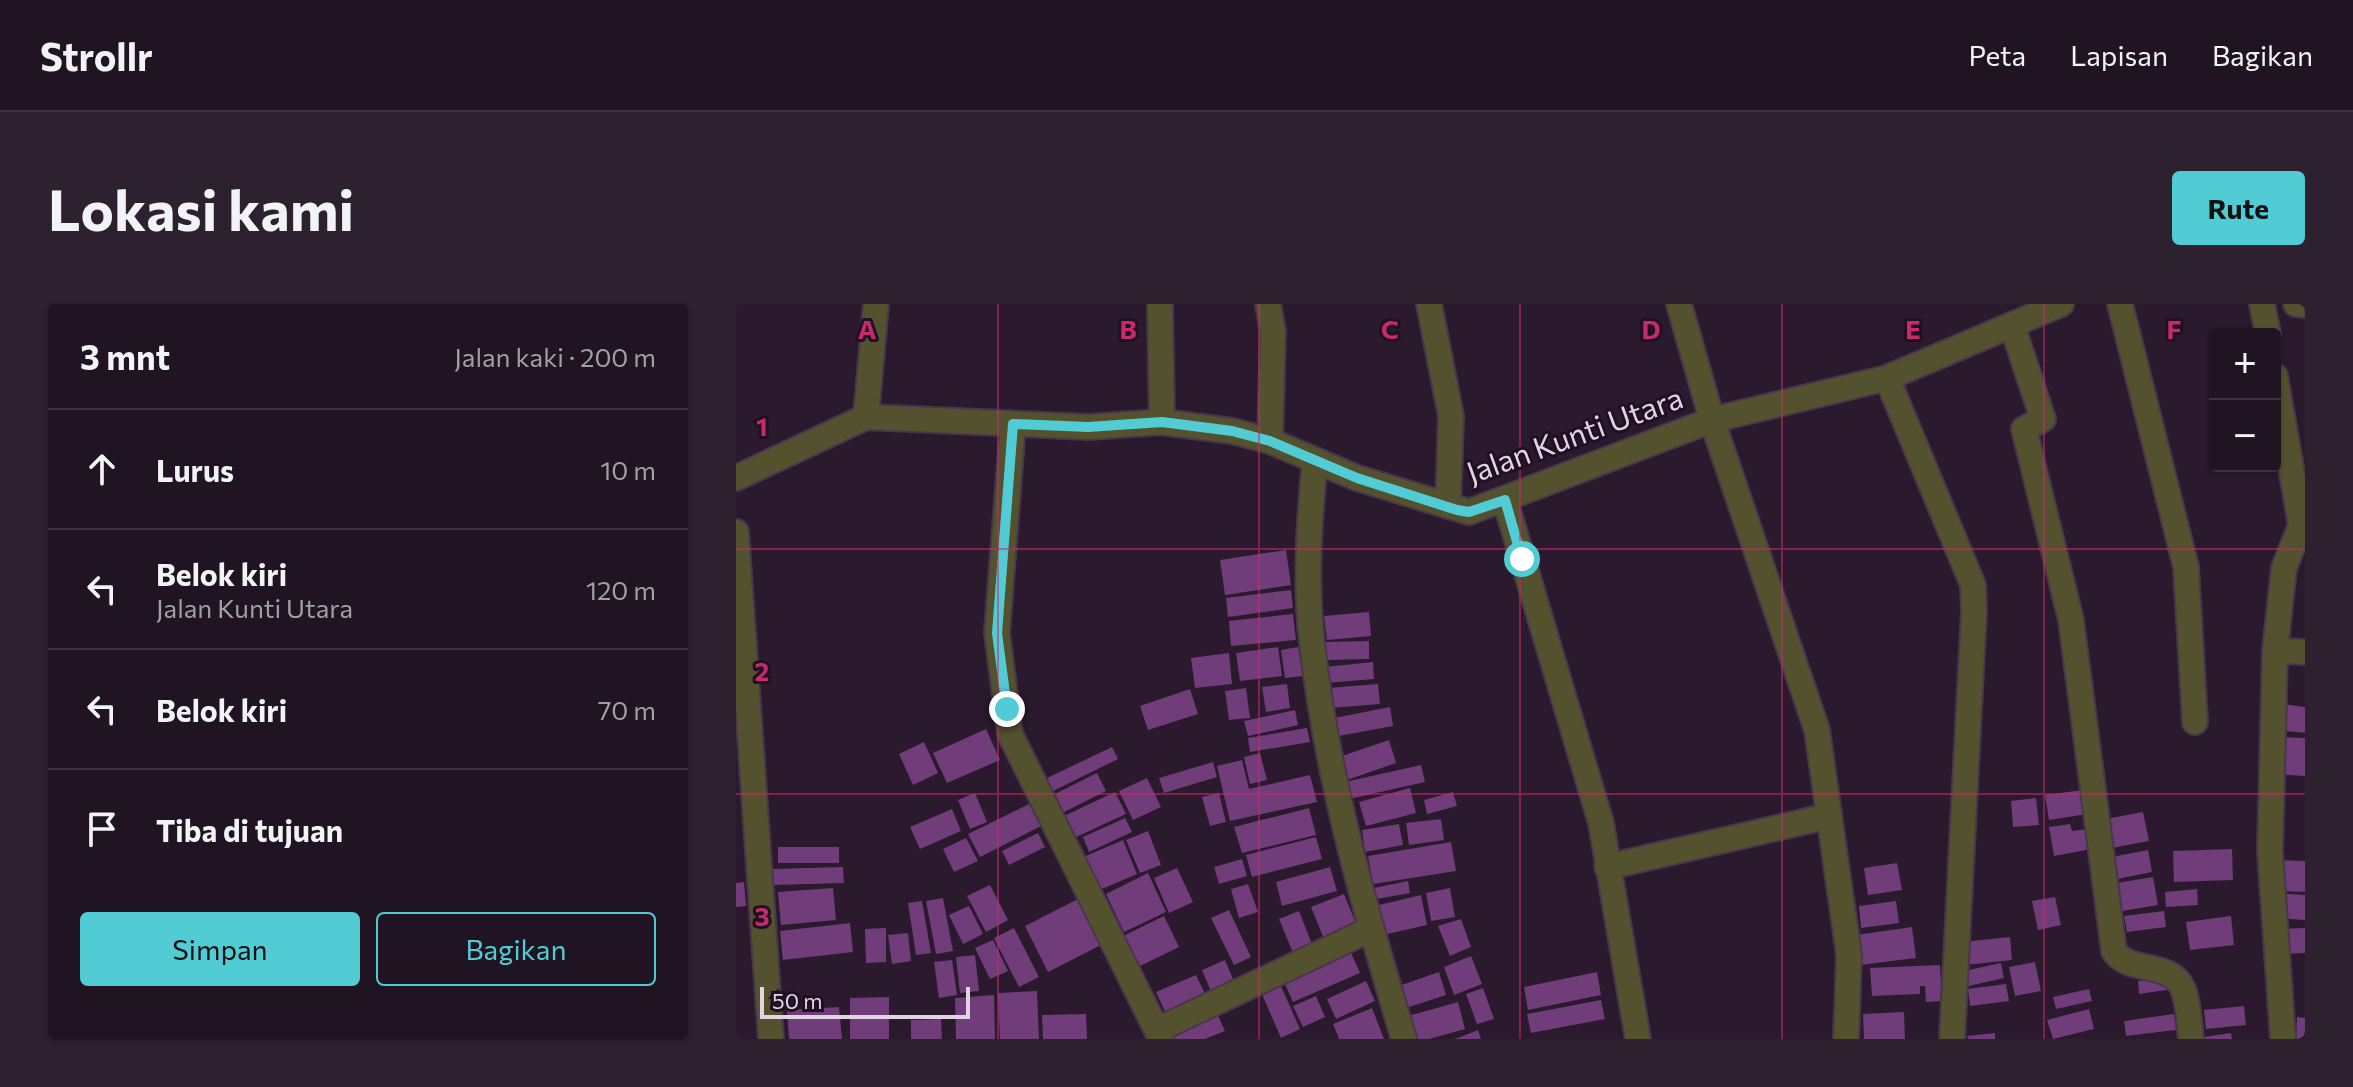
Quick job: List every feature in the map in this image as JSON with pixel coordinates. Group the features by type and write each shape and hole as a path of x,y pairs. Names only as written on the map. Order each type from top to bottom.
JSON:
{"street":[{"path":"866,417 876,304"},
{"path":"1160,304 1162,422"},
{"path":"1268,304 1273,332 1270,441"},
{"path":"1429,304 1451,416 1448,506"},
{"path":"1679,304 1712,420 1817,730 1849,955 1846,1039"},
{"name":"Jalan Kunti Utara","path":"736,478 866,417 1088,427 1162,422 1232,431 1270,441 1315,461 1469,512 1712,420 1887,378 2061,304"},
{"path":"2120,304 2186,567 2195,722"},
{"path":"2262,304 2267,328"},
{"path":"2296,304 2305,305"},
{"path":"2012,325 2043,419 2024,429 2071,620 2114,951 2121,959 2163,971 2179,982 2184,991 2191,1039"},
{"path":"1887,378 1973,585 1952,1039"},
{"path":"2279,400 2301,525 2284,568 2275,651 2270,851 2283,1039"},
{"path":"1013,424 997,633 1010,734 1101,923 1159,1034 1371,929"},
{"path":"1315,461 1308,536 1312,642 1334,777 1371,929 1404,1039"},
{"path":"1505,500 1601,823 1638,1039"},
{"path":"736,532 771,1039"},
{"path":"2275,651 2305,652"},
{"path":"1607,867 1829,816"}],"building":[{"path":"1286,550 1291,585 1225,595 1220,560"},
{"path":"1291,590 1293,608 1228,617 1226,598"},
{"path":"1369,612 1371,636 1327,640 1324,616"},
{"path":"1293,614 1296,640 1231,646 1229,621"},
{"path":"1369,641 1369,659 1327,660 1326,642"},
{"path":"1278,647 1282,676 1240,681 1236,653"},
{"path":"1298,647 1303,676 1285,678 1281,650"},
{"path":"1229,653 1232,684 1195,688 1191,658"},
{"path":"1373,662 1374,679 1325,683 1324,667"},
{"path":"1287,684 1290,708 1266,712 1262,687"},
{"path":"1378,684 1380,704 1330,708 1328,688"},
{"path":"1246,688 1250,718 1229,720 1225,691"},
{"path":"1190,689 1198,714 1148,730 1140,706"},
{"path":"2282,704 2305,707 2305,733 2278,730"},
{"path":"1390,707 1393,726 1333,737 1329,719"},
{"path":"1295,710 1298,725 1248,736 1244,721"},
{"path":"1307,728 1310,742 1250,752 1248,738"},
{"path":"986,729 1000,760 947,783 933,753"},
{"path":"2277,737 2305,738 2305,776 2275,774"},
{"path":"1389,740 1396,763 1347,780 1339,757"},
{"path":"924,742 938,773 913,785 899,754"},
{"path":"1112,747 1118,759 1049,793 1043,780"},
{"path":"1260,753 1267,780 1250,784 1244,757"},
{"path":"1242,760 1249,789 1310,775 1317,802 1230,821 1217,766"},
{"path":"1213,762 1217,777 1164,793 1159,778"},
{"path":"1421,765 1425,782 1349,799 1345,782"},
{"path":"1097,773 1106,791 1056,816 1047,798"},
{"path":"1147,778 1161,807 1133,820 1119,791"},
{"path":"1410,788 1416,813 1366,826 1359,802"},
{"path":"2083,790 2087,814 2049,820 2045,795"},
{"path":"1115,792 1126,814 1074,838 1064,816"},
{"path":"1453,792 1457,806 1427,814 1424,800"},
{"path":"975,793 987,822 970,829 958,800"},
{"path":"1219,793 1226,822 1210,826 1202,797"},
{"path":"2036,798 2039,825 2013,827 2011,801"},
{"path":"1029,804 1041,826 980,857 968,834"},
{"path":"1309,808 1316,835 1242,853 1234,827"},
{"path":"952,809 961,831 920,849 910,827"},
{"path":"2143,812 2149,841 2112,848 2106,819"},
{"path":"1125,818 1132,832 1089,852 1083,837"},
{"path":"1441,819 1444,840 1409,845 1406,823"},
{"path":"1399,824 1403,845 1365,852 1362,830"},
{"path":"2070,824 2072,831 2087,829 2091,849 2054,856 2049,827"},
{"path":"1148,831 1161,865 1140,873 1126,840"},
{"path":"1038,833 1045,847 1009,865 1002,851"},
{"path":"1316,837 1322,859 1252,877 1246,855"},
{"path":"966,838 978,861 954,872 943,849"},
{"path":"1123,840 1137,874 1095,892 1081,858"},
{"path":"1451,842 1456,871 1373,884 1368,856"},
{"path":"778,847 839,847 839,863 778,863"},
{"path":"2232,849 2233,880 2174,882 2173,851"},
{"path":"2148,850 2152,872 2117,879 2112,857"},
{"path":"1242,859 1247,876 1219,884 1214,867"},
{"path":"2277,860 2305,861 2305,892 2277,891"},
{"path":"1897,863 1902,890 1868,895 1864,868"},
{"path":"843,867 844,883 773,885 772,869"},
{"path":"1330,867 1337,891 1282,906 1276,882"},
{"path":"1177,868 1193,902 1169,913 1154,878"},
{"path":"1148,873 1166,912 1124,932 1106,894"},
{"path":"2153,877 2158,905 2122,911 2117,883"},
{"path":"1408,881 1410,893 1371,900 1369,889"},
{"path":"744,882 746,906 736,907 736,883"},
{"path":"1248,884 1258,912 1239,918 1231,889"},
{"path":"990,885 1008,920 986,932 967,896"},
{"path":"833,888 836,920 781,925 778,892"},
{"path":"1450,888 1455,917 1431,921 1426,893"},
{"path":"2197,889 2198,905 2166,907 2165,892"},
{"path":"2277,893 2305,895 2305,920 2276,918"},
{"path":"1344,894 1359,931 1326,944 1311,907"},
{"path":"1421,895 1427,925 1378,936 1371,907"},
{"path":"2055,897 2061,925 2038,930 2032,901"},
{"path":"943,898 953,951 936,954 926,901"},
{"path":"1078,899 1101,945 1048,972 1025,926"},
{"path":"922,901 931,953 916,955 908,903"},
{"path":"1896,901 1899,923 1861,928 1859,906"},
{"path":"969,906 983,934 963,944 949,915"},
{"path":"1229,910 1251,957 1234,965 1211,918"},
{"path":"1299,911 1315,952 1296,960 1279,919"},
{"path":"2164,911 2166,927 2127,932 2124,916"},
{"path":"1164,916 1179,947 1132,970 1117,939"},
{"path":"2231,916 2234,945 2190,950 2186,922"},
{"path":"1461,919 1471,947 1450,956 1438,926"},
{"path":"850,923 853,952 783,960 780,931"},
{"path":"1912,927 1916,958 1860,965 1856,935"},
{"path":"886,928 886,962 866,963 865,929"},
{"path":"1014,928 1039,977 1019,987 994,938"},
{"path":"2305,928 2305,953 2282,954 2281,929"},
{"path":"908,933 911,961 892,964 888,935"},
{"path":"2010,937 2012,960 1965,965 1963,942"},
{"path":"993,940 1008,971 990,979 975,948"},
{"path":"1349,948 1360,973 1293,1002 1282,977"},
{"path":"975,955 979,991 960,993 956,957"},
{"path":"1471,956 1482,984 1454,995 1444,967"},
{"path":"952,960 957,995 939,998 934,962"},
{"path":"1225,960 1236,986 1213,996 1202,970"},
{"path":"2035,962 2041,991 2015,996 2009,967"},
{"path":"2001,963 2004,978 1964,987 1960,972"},
{"path":"1940,965 1942,1001 1926,1002 1925,986 1920,986 1920,994 1872,996 1870,968"},
{"path":"1439,972 1446,995 1403,1009 1396,987"},
{"path":"1597,972 1601,995 1528,1010 1524,987"},
{"path":"1196,975 1208,1000 1168,1018 1156,992"},
{"path":"2171,976 2173,989 2139,994 2138,981"},
{"path":"1366,981 1375,1001 1336,1019 1327,999"},
{"path":"1280,984 1300,1029 1281,1038 1261,992"},
{"path":"2006,984 2009,1001 1970,1006 1968,989"},
{"path":"1483,988 1494,1019 1477,1024 1466,994"},
{"path":"2089,989 2092,1001 2056,1009 2053,997"},
{"path":"1037,991 1039,1039 1000,1039 998,993"},
{"path":"994,995 995,1039 956,1039 955,998"},
{"path":"1316,996 1325,1017 1303,1027 1293,1006"},
{"path":"889,997 889,1039 850,1039 850,998"},
{"path":"1601,1000 1605,1019 1531,1033 1527,1014"},
{"path":"1458,1002 1465,1029 1429,1039 1407,1039 1401,1018"},
{"path":"2244,1006 2246,1025 2206,1029 2204,1010"},
{"path":"839,1007 842,1039 789,1039 787,1010"},
{"path":"1372,1008 1384,1039 1339,1039 1333,1024"},
{"path":"2089,1009 2094,1029 2053,1039 2047,1020"},
{"path":"1216,1011 1225,1031 1205,1039 1172,1039 1168,1031"},
{"path":"1904,1012 1905,1039 1864,1039 1863,1014"},
{"path":"1086,1014 1087,1039 1043,1039 1042,1015"},
{"path":"2174,1014 2176,1030 2126,1036 2124,1021"},
{"path":"2297,1017 2305,1018 2305,1039 2296,1039"},
{"path":"941,1019 942,1039 911,1039 911,1020"},
{"path":"1478,1030 1481,1039 1455,1039"},
{"path":"1995,1033 1995,1039 1968,1039 1967,1036"},
{"path":"2231,1033 2232,1039 2204,1039 2204,1037"}],"route":[{"path":"1007,709 997,633 1013,424 1088,427 1162,422 1232,431 1270,441 1357,478 1457,510 1469,512 1505,500 1522,559"}]}
